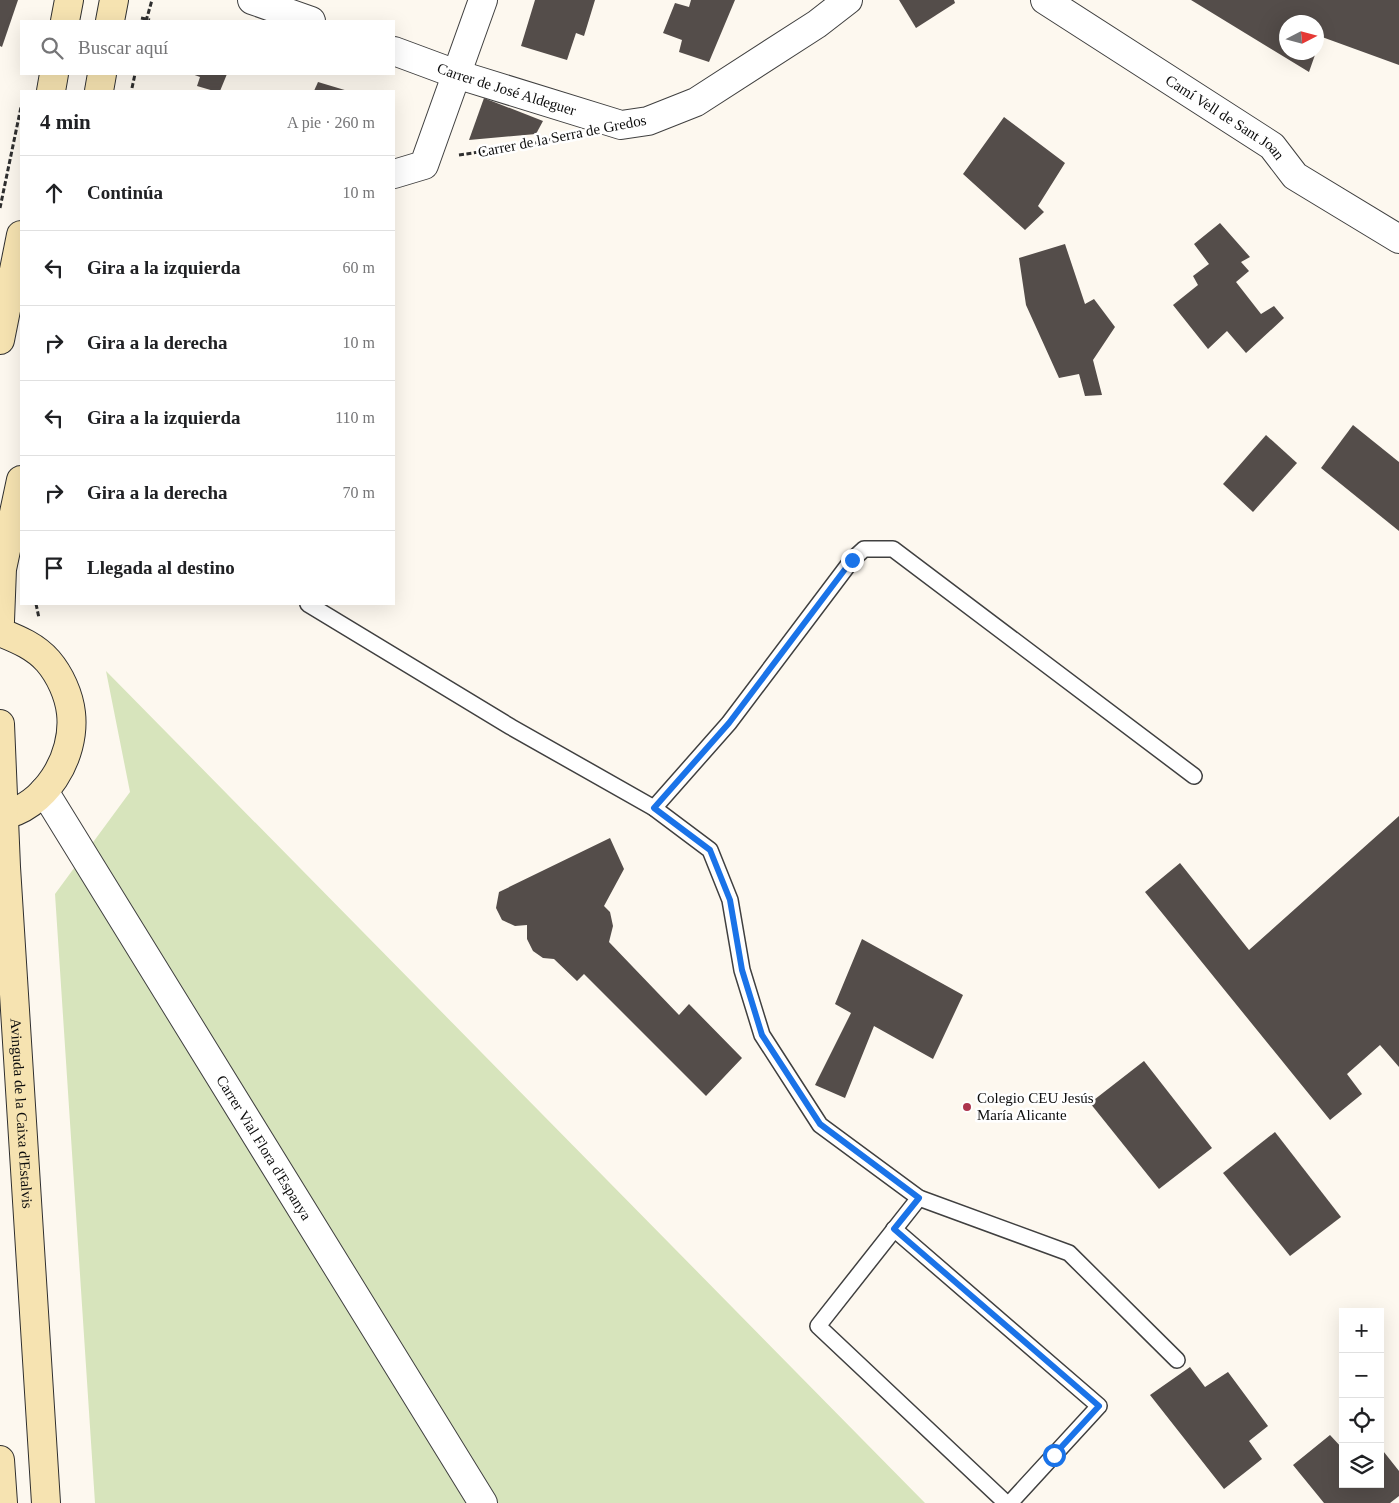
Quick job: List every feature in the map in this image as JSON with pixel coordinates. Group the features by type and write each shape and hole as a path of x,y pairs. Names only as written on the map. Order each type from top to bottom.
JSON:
{"main road":[{"path":"65,20 69,0"},
{"path":"110,20 114,0"},
{"path":"50,90 54,75"},
{"path":"98,90 102,75"},
{"path":"0,340 20,241"},
{"path":"0,621 2,569 20,485"},
{"path":"0,632 26,642 48,661 63,685 71,712 70,741 61,768 44,791 25,806 2,816"},
{"name":"Avinguda de la Caixa d'Estalvis","path":"0,724 2,816 46,1503"},
{"path":"0,1460 3,1503"}],"street":[{"path":"252,0 308,20"},
{"path":"395,174 424,165 483,0"},
{"name":"Carrer de la Serra de Gredos","path":"621,126 648,121 696,102 817,24 848,0"},
{"name":"Camí Vell de Sant Joan","path":"1045,0 1272,146 1294,176 1399,239"},
{"name":"Carrer de José Aldeguer","path":"395,51 456,74 621,126"},
{"name":"Carrer Vial Flora d'Espanya","path":"44,791 483,1503"}],"lane":[{"path":"654,808 729,723 852,560 864,548 893,549 1194,776"},
{"path":"310,605 511,727 654,808 710,850 730,900 742,970 762,1035 820,1124 919,1198 1069,1253 1177,1360"},
{"path":"894,1229 1099,1406 1008,1503 818,1326 894,1229 919,1198"}],"path":[{"path":"146,20 152,0"},
{"path":"131,90 135,75"},
{"path":"0,208 20,112"},
{"name":"Carrer de la Serra de Gredos","path":"424,165 444,157 521,146 566,136"}],"green space":[{"path":"106,671 925,1503 95,1503 55,894 130,792"}],"building":[{"path":"0,0 18,0 2,47 0,46"},
{"path":"535,0 595,0 584,36 576,33 567,60 521,46"},
{"path":"691,0 735,0 709,62 679,52 682,40 663,33 675,3 689,7"},
{"path":"899,0 954,0 955,3 916,28"},
{"path":"1191,0 1399,0 1399,65 1324,38 1324,15 1279,15 1279,54"},
{"path":"1289,60 1313,60 1309,72"},
{"path":"195,75 227,75 220,90 211,90 197,86 200,77"},
{"path":"318,82 345,90 314,90"},
{"path":"484,98 543,121 536,134 469,140"},
{"path":"1004,117 1065,163 1038,206 1044,212 1025,230 963,174"},
{"path":"1220,223 1250,257 1241,262 1249,271 1236,282 1261,314 1274,306 1284,318 1246,353 1227,331 1208,349 1173,305 1198,285 1193,276 1209,264 1194,244"},
{"path":"1065,244 1085,304 1094,299 1115,327 1093,360 1102,395 1085,396 1079,374 1059,378 1026,305 1019,258"},
{"path":"1353,425 1399,462 1399,531 1321,468"},
{"path":"1266,435 1297,463 1253,512 1223,484"},
{"path":"1399,816 1399,1067 1380,1045 1347,1074 1362,1094 1330,1120 1145,892 1180,863 1249,950"},
{"path":"610,838 624,869 604,906 610,912 613,926 609,942 679,1015 689,1004 742,1058 706,1096 584,974 577,981 554,959 543,958 533,951 527,939 527,925 515,926 502,920 496,908 499,892"},
{"path":"862,939 963,995 933,1059 874,1026 845,1098 815,1085 851,1013 835,1004"},
{"path":"1144,1061 1212,1148 1159,1189 1090,1103"},
{"path":"1275,1132 1341,1217 1290,1256 1223,1173"},
{"path":"1190,1367 1205,1387 1228,1372 1268,1426 1249,1441 1262,1459 1224,1489 1150,1395"},
{"path":"1330,1435 1339,1445 1339,1488 1384,1488 1384,1452 1399,1471 1399,1496 1390,1503 1324,1503 1293,1465"}],"place":[{"name":"Colegio CEU Jesús María Alicante","path":"967,1107"}],"route":[{"path":"852,560 729,723 654,808 710,850 730,900 742,970 762,1035 820,1124 919,1198 894,1229 1099,1406 1054,1455"}]}
